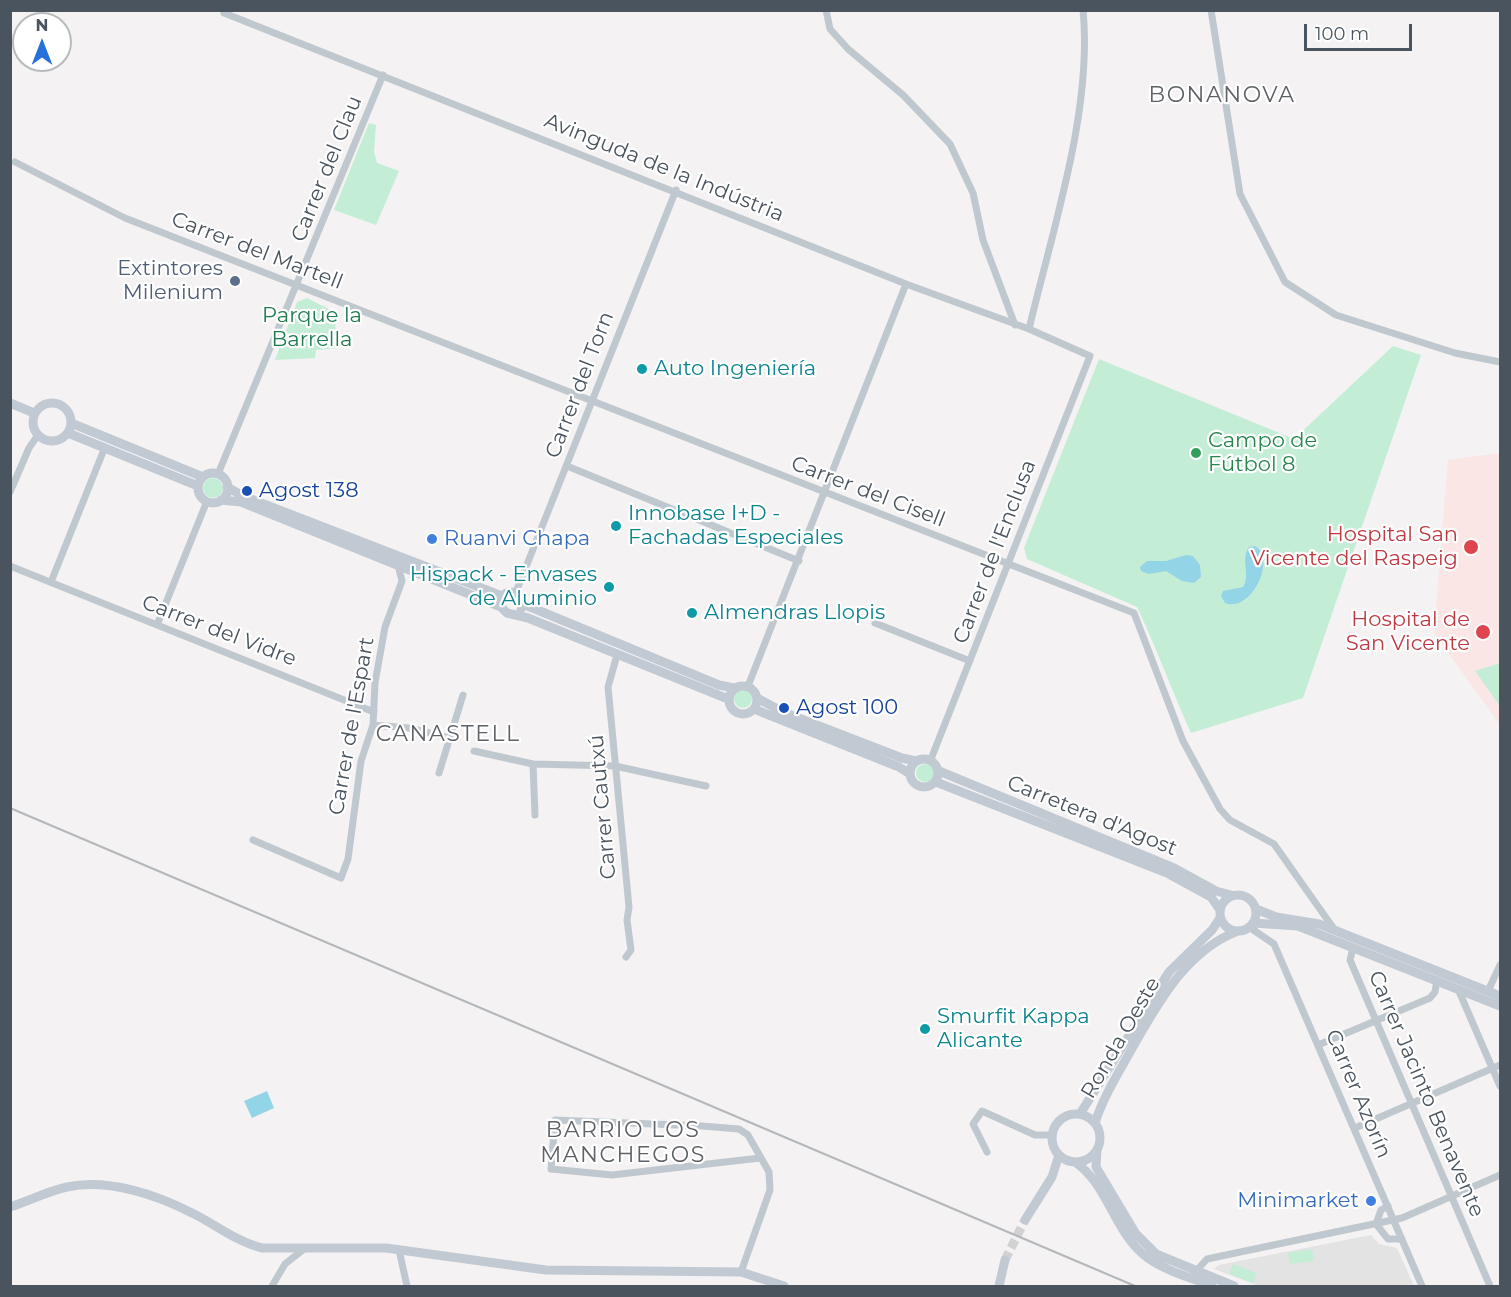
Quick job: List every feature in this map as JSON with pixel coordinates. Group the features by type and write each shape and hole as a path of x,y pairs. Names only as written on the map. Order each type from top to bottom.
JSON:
{"main road":[{"path":"10,403 34,413"},
{"path":"46,403 56,403 68,411 69,428 56,441 46,440 38,435 33,427 34,413 46,403"},
{"path":"69,428 200,482"},
{"path":"69,428 105,447 200,482"},
{"path":"221,500 227,487 226,481 218,474 210,474 200,482 199,494 207,501 241,502 501,607 507,613 515,614 728,699"},
{"path":"227,487 243,496 502,596 516,592 523,604"},
{"path":"501,607 502,596"},
{"path":"515,614 523,604"},
{"path":"523,604 719,686 734,688 748,686 757,698 783,712 902,758 916,761 931,759 939,771 936,782 927,787 918,786 910,774 899,767 754,709"},
{"path":"734,688 728,699 730,708 737,713 746,714 754,709 757,698"},
{"path":"910,774 916,761"},
{"name":"Carretera d'Agost","path":"939,771 1165,864 1216,891 1231,895"},
{"name":"Carretera d'Agost","path":"936,782 1167,873 1211,897 1220,914"},
{"path":"1500,996 1486,995 1458,989 1298,926 1251,925 1238,931 1227,927 1220,914 1224,901 1231,895 1247,896 1256,909 1276,917 1319,924 1335,930 1486,995 1500,1006"},
{"path":"1251,925 1256,909"},
{"name":"Ronda Oeste","path":"1052,1135 1056,1123 1062,1118 1080,1114 1088,1106 1169,972 1212,930 1220,914"},
{"name":"Ronda Oeste","path":"1234,1287 1156,1254 1136,1234 1096,1167 1100,1139 1095,1123 1107,1093 1171,984 1199,954 1219,938 1238,931"},
{"name":"Ronda Oeste","path":"1080,1114 1095,1123"},
{"path":"1052,1135 1053,1146 1059,1155 1089,1171 1135,1244 1148,1258 1212,1287"},
{"path":"1052,1178 1072,1161 1086,1159 1097,1149"},
{"path":"1025,1220 1052,1178 1059,1155"},
{"path":"10,1207 68,1187 94,1185 148,1194 190,1211 255,1246 399,1250 546,1270 741,1272 784,1287"},
{"path":"999,1287 1005,1260"}],"street":[{"path":"826,10 830,29 848,49 903,95 950,144 974,193 983,240 1015,325"},
{"path":"1029,329 1073,145 1085,71 1083,10"},
{"path":"1211,10 1240,194 1285,282 1336,315 1455,353 1500,362"},
{"name":"Avinguda de la Indústria","path":"224,13 676,190 906,284 1029,329 1090,356"},
{"name":"Carrer del Clau","path":"218,474 383,75"},
{"name":"Carrer del Martell","path":"15,162 125,218 592,400"},
{"name":"Carrer del Torn","path":"516,592 676,190"},
{"path":"748,686 906,284"},
{"name":"Carrer de l'Enclusa","path":"931,759 1090,356"},
{"name":"Carrer del Cisell","path":"592,400 825,494 1134,613 1183,741 1220,808 1230,820 1274,844 1335,930"},
{"path":"10,492 29,448 38,435"},
{"path":"51,582 105,447"},
{"path":"567,466 799,561"},
{"path":"157,625 207,501"},
{"path":"398,565 402,581 417,572"},
{"name":"Carrer del Vidre","path":"10,566 374,712"},
{"name":"Carrer de l'Espart","path":"254,840 341,878 348,859 361,761 373,724 375,683 385,627 402,581"},
{"path":"875,623 970,661"},
{"name":"Carrer Cautxú","path":"617,655 608,687 629,907 627,921 631,950 626,957"},
{"path":"439,773 463,694"},
{"path":"373,724 409,728 449,738"},
{"path":"474,751 533,764 615,766 706,786"},
{"path":"533,764 535,815"},
{"name":"Carrer Azorín","path":"1251,925 1274,944 1422,1287"},
{"name":"Carrer Jacinto Benavente","path":"1353,948 1350,960 1453,1196 1490,1287"},
{"path":"1486,995 1500,965"},
{"path":"1318,1044 1430,998 1435,992 1437,980"},
{"path":"1458,989 1497,1067 1500,1086"},
{"path":"1355,1128 1497,1067"},
{"path":"987,1152 973,1124 982,1111 1035,1135 1052,1135"},
{"path":"741,1272 770,1190 769,1172 748,1135 739,1129 555,1120 551,1170 612,1174 760,1158"},
{"path":"1197,1270 1207,1259 1394,1220 1500,1175"},
{"path":"1376,1224 1381,1210 1388,1206"},
{"path":"1376,1224 1388,1239 1402,1239"},
{"path":"272,1287 285,1264 304,1249"},
{"path":"399,1250 406,1287"}],"shaded area":[{"name":"Hospital San Vicente del Raspeig","path":"1500,453 1500,725 1434,633 1448,460"},
{"path":"1371,1235 1379,1244 1397,1248 1414,1286 1259,1286 1214,1269 1219,1265"}],"green space":[{"path":"369,123 376,125 374,152 377,163 399,171 376,225 334,210"},
{"name":"Parque la Barrella","path":"307,298 333,311 339,348 316,350 315,358 275,360 297,302"},
{"path":"1393,346 1421,355 1303,698 1191,733 1137,607 1027,559 1024,548 1099,359 1294,439"},
{"path":"213,478 220,481 223,488 220,495 213,498 206,495 203,488 206,481"},
{"path":"1500,663 1500,706 1475,671"},
{"path":"739,690 747,690 752,695 750,706 739,708 734,703 734,695"},
{"path":"921,764 929,764 934,769 932,780 921,782 916,777 916,769"},
{"path":"1312,1249 1314,1261 1290,1264 1288,1253"},
{"path":"1233,1264 1257,1273 1253,1283 1229,1274"}],"water":[{"path":"1255,546 1261,552 1263,561 1258,583 1244,600 1235,604 1225,603 1221,596 1223,591 1243,587 1246,578 1246,552 1249,547"},
{"path":"1186,555 1193,556 1200,565 1201,577 1194,583 1182,581 1166,571 1149,574 1141,571 1140,567 1147,561 1166,561"},
{"path":"267,1091 274,1108 252,1118 244,1101"}],"tunnel":[{"path":"1005,1260 1025,1220"}],"railway":[{"path":"10,808 1135,1286"}],"place":[{"name":"Extintores Milenium","path":"235,281"},
{"name":"Auto Ingeniería","path":"642,369"},
{"name":"Campo de Fútbol 8","path":"1196,453"},
{"name":"Agost 138","path":"247,491"},
{"name":"Innobase I+D - Fachadas Especiales","path":"616,526"},
{"name":"Ruanvi Chapa","path":"432,539"},
{"name":"Hospital San Vicente del Raspeig","path":"1471,547"},
{"name":"Hispack - Envases de Aluminio","path":"609,587"},
{"name":"Almendras Llopis","path":"692,613"},
{"name":"Hospital de San Vicente","path":"1483,632"},
{"name":"Agost 100","path":"784,708"},
{"name":"Smurfit Kappa Alicante","path":"925,1029"},
{"name":"Minimarket","path":"1371,1201"}],"district":[{"name":"BONANOVA","path":"1222,96"},
{"name":"CANASTELL","path":"448,735"},
{"name":"BARRIO LOS MANCHEGOS","path":"623,1144"}]}
